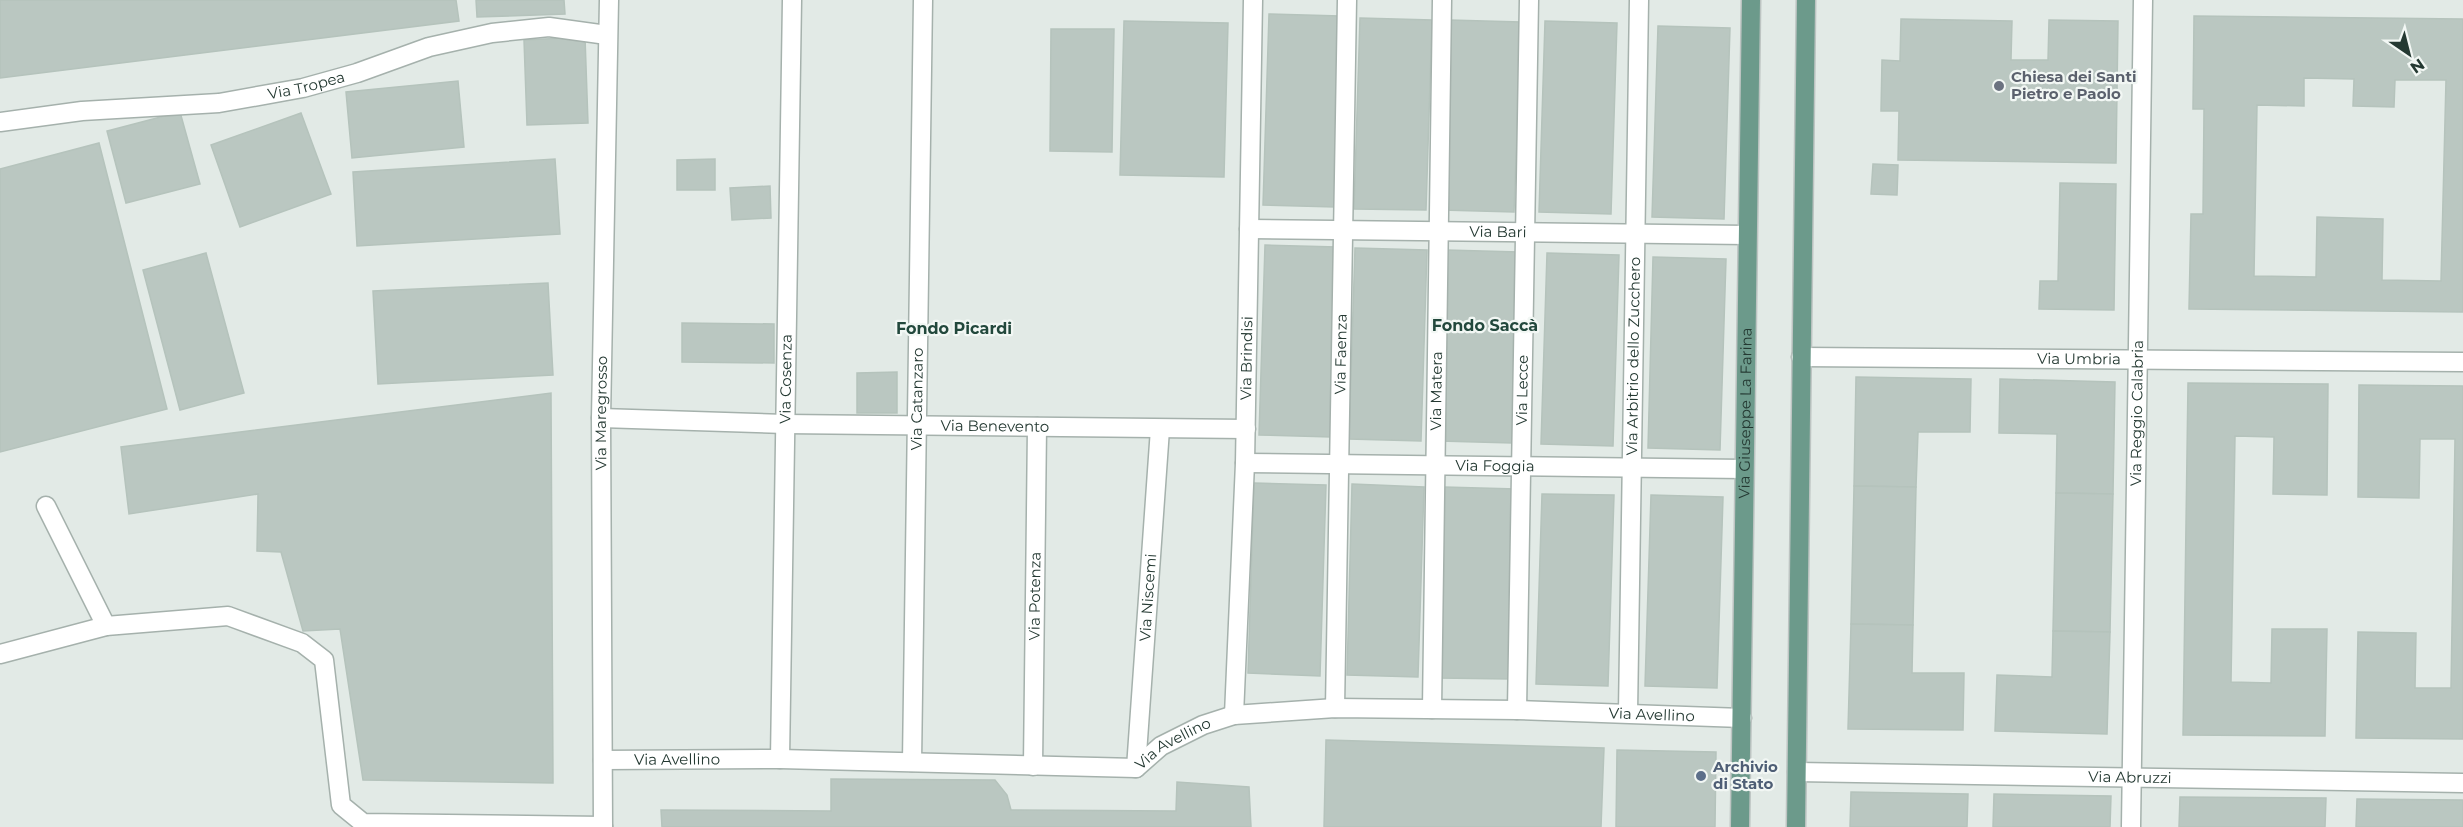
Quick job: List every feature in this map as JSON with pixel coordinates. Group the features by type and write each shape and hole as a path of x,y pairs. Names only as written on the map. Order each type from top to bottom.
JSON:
{"main road":[{"name":"Via Giuseppe La Farina","path":"1740,827 1751,0"},
{"path":"1796,827 1806,0"}],"street":[{"name":"Via Maregrosso","path":"603,827 601,417 609,0"},
{"name":"Via Cosenza","path":"780,759 792,0"},
{"name":"Via Catanzaro","path":"912,762 923,0"},
{"name":"Via Brindisi","path":"1234,715 1246,429 1252,0"},
{"name":"Via Faenza","path":"1335,708 1347,0"},
{"name":"Via Matera","path":"1432,709 1442,0"},
{"name":"Via Lecce","path":"1517,710 1529,0"},
{"name":"Via Arbitrio dello Zucchero","path":"1628,713 1639,0"},
{"name":"Via Reggio Calabria","path":"2131,827 2143,0"},
{"name":"Via Tropea","path":"0,122 82,111 219,103 251,98 303,88 357,73 429,47 492,33 549,27 607,35"},
{"name":"Via Bari","path":"1249,229 1747,235"},
{"name":"Via Umbria","path":"1801,357 2463,363"},
{"name":"Via Benevento","path":"601,417 785,424 1246,429"},
{"name":"Via Potenza","path":"1033,766 1037,427"},
{"name":"Via Niscemi","path":"1136,768 1160,429"},
{"name":"Via Foggia","path":"1245,463 1744,469"},
{"path":"46,506 106,626"},
{"path":"0,654 106,626 228,616 302,643 324,660 341,806 363,823 603,827"},
{"name":"Via Avellino","path":"603,760 780,759 1136,768 1161,746 1203,725 1234,715 1335,708 1517,710 1742,718"},
{"name":"Via Abruzzi","path":"1797,772 2463,783"}],"building":[{"path":"0,0 456,0 459,21 0,78"},
{"path":"476,0 564,0 565,14 477,17"},
{"path":"1269,14 1340,16 1335,207 1263,205"},
{"path":"2194,16 2463,19 2463,312 2189,309 2191,214 2203,214 2204,109 2193,109","holes":["2304,78 2354,79 2353,106 2394,107 2395,80 2446,80 2441,281 2382,280 2383,219 2317,217 2316,277 2254,276 2257,105 2304,106"]},
{"path":"1360,18 1432,20 1426,210 1354,209"},
{"name":"Chiesa dei Santi Pietro e Paolo","path":"1901,19 2012,21 2011,60 2048,60 2049,20 2118,21 2116,163 1898,160 1899,111 1881,111 1882,60 1900,61"},
{"path":"1449,20 1521,22 1514,212 1442,210"},
{"path":"1124,21 1228,23 1224,177 1120,175"},
{"path":"1545,21 1617,23 1611,214 1539,212"},
{"path":"1658,26 1730,28 1724,219 1652,217"},
{"path":"1051,29 1114,29 1112,152 1050,151"},
{"path":"585,37 588,123 527,125 524,40"},
{"path":"458,81 464,147 352,158 346,92"},
{"path":"180,112 200,184 126,203 107,131"},
{"path":"301,113 331,194 240,227 211,145"},
{"path":"99,143 167,409 0,452 0,169"},
{"path":"555,159 560,234 357,246 353,172"},
{"path":"715,159 715,190 677,190 677,160"},
{"path":"1873,164 1898,165 1897,195 1871,194"},
{"path":"2060,183 2116,184 2114,310 2039,309 2040,281 2058,281"},
{"path":"770,186 771,218 732,220 730,188"},
{"path":"1265,245 1337,247 1331,437 1259,435"},
{"path":"1355,248 1427,250 1421,441 1349,439"},
{"path":"1446,250 1519,252 1512,443 1440,441"},
{"path":"206,253 244,393 180,410 143,270"},
{"path":"1547,253 1619,255 1613,446 1541,444"},
{"path":"1653,257 1726,259 1720,450 1648,448"},
{"path":"548,283 553,375 378,384 373,291"},
{"path":"682,323 774,324 774,363 682,362"},
{"path":"897,372 897,413 857,413 857,373"},
{"path":"1856,377 1971,379 1970,432 1918,432 1916,487 1854,486"},
{"path":"2000,379 2115,382 2113,494 2056,493 2057,434 1999,433"},
{"path":"2188,383 2328,384 2327,495 2273,494 2274,437 2235,436 2231,682 2271,683 2272,629 2327,629 2325,736 2183,735"},
{"path":"2359,385 2463,386 2463,739 2356,738 2358,632 2416,633 2415,688 2451,688 2455,439 2420,439 2419,498 2358,497"},
{"path":"551,393 553,783 363,780 340,629 303,631 281,552 257,551 258,494 129,514 121,447"},
{"path":"1254,483 1326,485 1320,676 1248,673"},
{"path":"1352,484 1424,487 1418,677 1347,675"},
{"path":"1854,486 1916,487 1913,625 1851,624"},
{"path":"1444,487 1516,489 1510,679 1438,678"},
{"path":"2056,493 2113,494 2110,632 2053,631"},
{"path":"1542,494 1614,495 1608,686 1536,684"},
{"path":"1651,495 1723,497 1717,688 1645,686"},
{"path":"1851,624 1913,625 1912,673 1964,673 1963,730 1848,729"},
{"path":"2053,631 2110,632 2107,734 1995,731 1997,675 2052,677"},
{"path":"1326,740 1604,748 1601,827 1324,827"},
{"path":"1617,750 1716,752 1715,827 1616,827"},
{"path":"831,779 995,780 1007,795 1011,810 1176,811 1177,782 1249,787 1251,827 662,827 661,810 831,811"},
{"path":"1851,792 1968,794 1967,827 1850,827"},
{"path":"1994,794 2111,796 2110,827 1993,827"},
{"path":"2180,797 2326,798 2325,827 2179,827"},
{"path":"2357,799 2463,800 2463,827 2356,827"}],"place":[{"name":"Chiesa dei Santi Pietro e Paolo","path":"1999,86"},
{"name":"Archivio di Stato","path":"1701,776"}],"district":[{"name":"Fondo Saccà","path":"1485,325"},
{"name":"Fondo Picardi","path":"954,328"}]}
